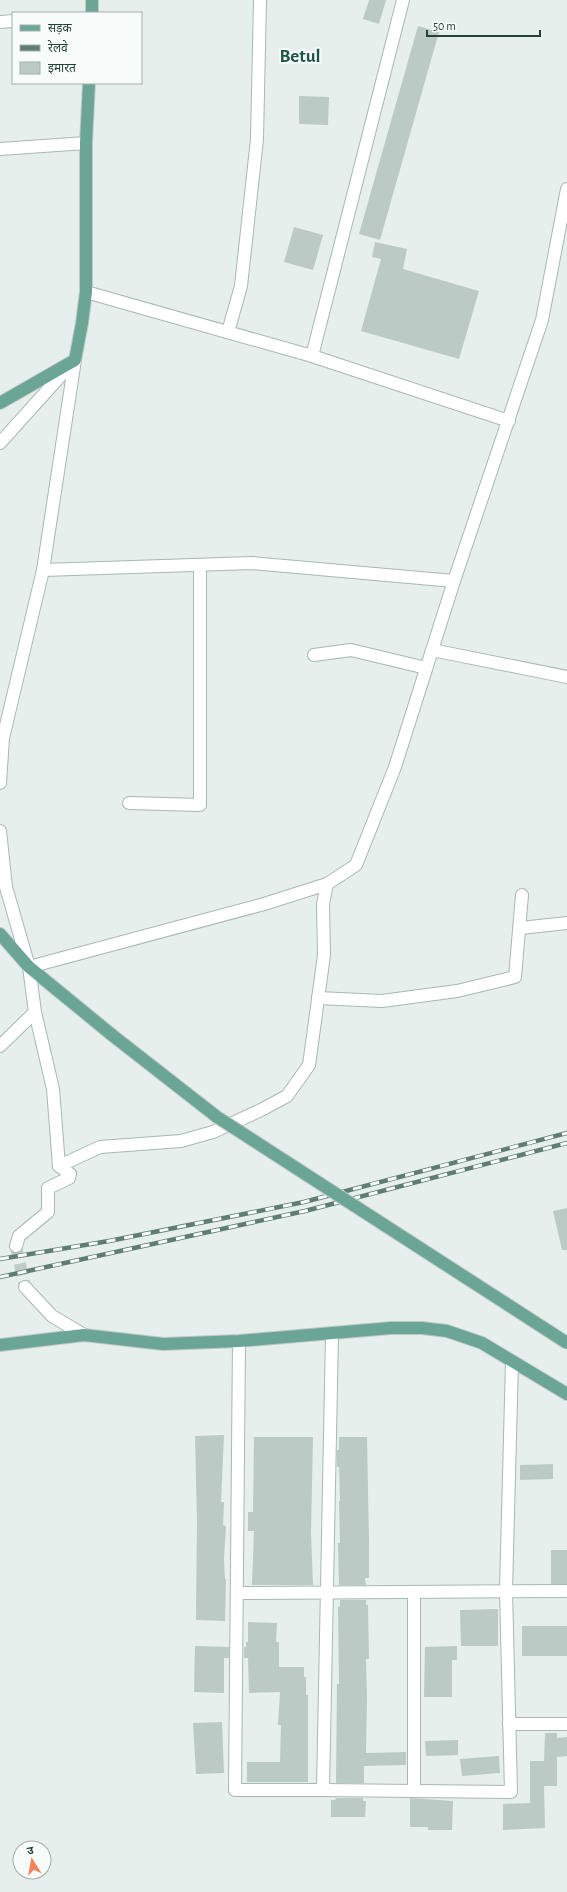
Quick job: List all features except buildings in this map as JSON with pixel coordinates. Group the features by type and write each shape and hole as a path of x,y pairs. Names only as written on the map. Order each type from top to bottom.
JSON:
{"main road":[{"path":"92,0 92,12"},
{"path":"0,403 75,360 86,292 86,143 88,84"},
{"path":"0,934 29,967 112,1035 217,1117 567,1343"},
{"path":"0,1345 84,1335 163,1344 239,1341 391,1328 422,1328 447,1331 482,1343 567,1394"}],"street":[{"path":"228,332 241,286 257,139 260,0"},
{"path":"312,356 403,0"},
{"path":"0,22 12,22"},
{"path":"0,149 86,143"},
{"path":"29,967 264,904 327,884 356,865 395,767 454,581 542,320 567,188"},
{"path":"86,292 312,356 509,421"},
{"path":"0,443 75,360"},
{"path":"0,783 3,738 43,570 75,360"},
{"path":"43,570 252,563 454,581"},
{"path":"129,803 200,805 200,565"},
{"path":"314,655 351,650 426,668"},
{"path":"432,650 567,677"},
{"path":"0,831 6,887 29,967 35,1012 53,1089 59,1166 70,1174 69,1178 48,1188 48,1212 19,1236 16,1246"},
{"path":"59,1166 100,1147 181,1141 213,1132 261,1110 287,1096 309,1066 324,955 323,904 327,884"},
{"path":"318,998 382,1001 457,991 515,977 521,928 522,895"},
{"path":"521,928 567,923"},
{"path":"0,1046 35,1012"},
{"path":"25,1287 52,1316 84,1335"},
{"path":"323,1790 332,1334"},
{"path":"239,1341 235,1790 511,1792 506,1590 512,1361"},
{"path":"237,1593 506,1590 567,1591"},
{"path":"414,1592 414,1791"},
{"path":"509,1724 567,1724"}],"tunnel":[{"path":"16,1246 25,1287"}],"railway":[{"path":"0,1259 109,1241 304,1202 567,1133"},
{"path":"0,1277 305,1211 567,1143"}],"district":[{"name":"Betul","path":"300,56"}]}
